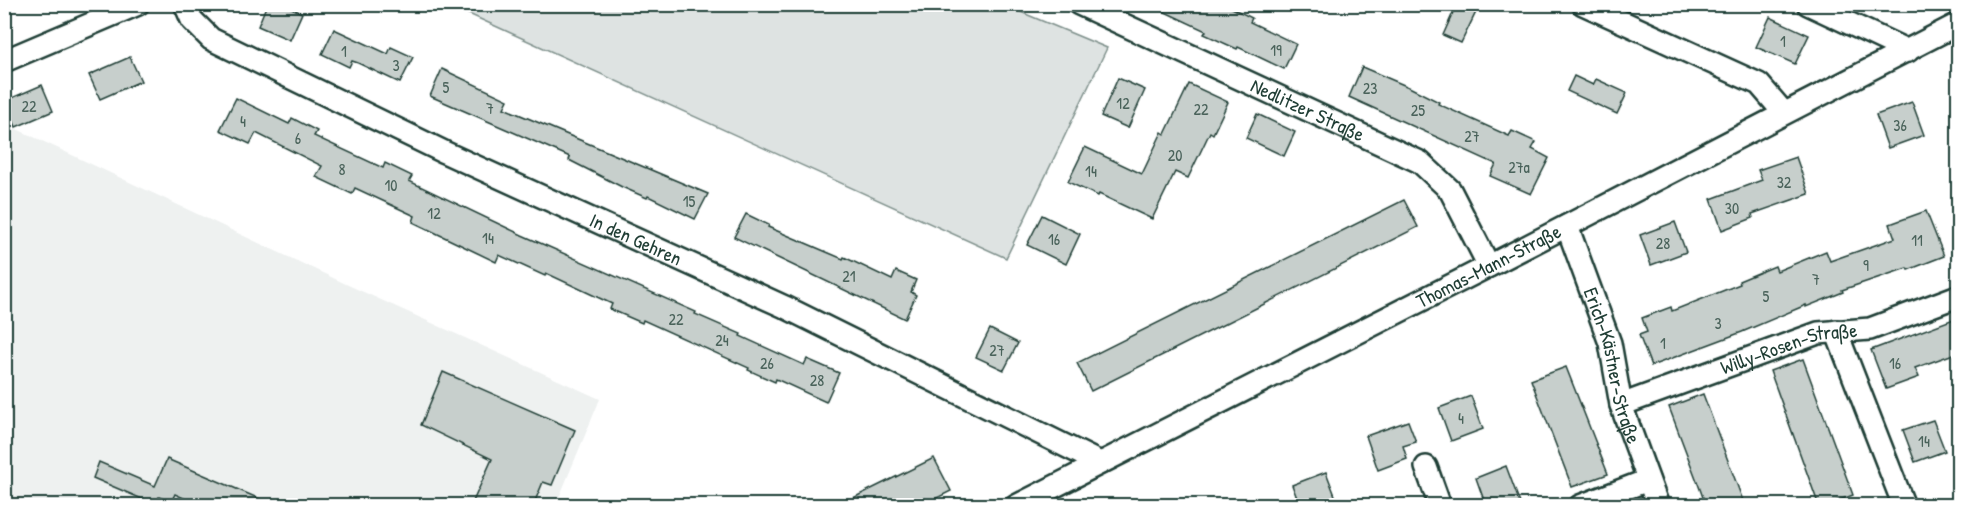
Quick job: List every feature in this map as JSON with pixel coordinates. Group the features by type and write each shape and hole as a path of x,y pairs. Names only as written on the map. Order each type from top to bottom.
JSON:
{"street":[{"path":"4,61 138,4"},
{"name":"In den Gehren","path":"185,4 192,20 211,39 444,152 784,307 1100,463"},
{"name":"Nedlitzer Straße","path":"1079,4 1420,162 1450,190 1489,266"},
{"path":"1583,4 1759,84 1784,113"},
{"path":"1808,4 1908,51"},
{"name":"Thomas-Mann-Straße","path":"1016,506 1568,226 1959,24"},
{"name":"Erich-Kästner-Straße","path":"1568,226 1610,343 1621,405 1658,506"},
{"name":"Willy-Rosen-Straße","path":"1621,405 1818,333 1858,332 1870,329 1959,296"},
{"path":"1836,331 1904,506"},
{"path":"1426,467 1440,506"},
{"path":"1580,506 1648,480"}],"shaded area":[{"path":"449,5 1004,5 1107,48 1006,258"},
{"path":"4,123 348,285 600,399 556,505 5,505"}],"building":[{"path":"267,4 283,4 302,13 290,40 258,26"},
{"path":"1148,4 1224,4 1252,18 1250,22 1296,44 1284,69 1204,34 1206,31"},
{"path":"1457,4 1464,4 1477,10 1461,43 1443,35"},
{"path":"1770,17 1809,35 1795,64 1756,47"},
{"path":"334,29 388,54 391,47 413,57 400,83 358,63 352,61 349,67 322,54"},
{"path":"130,57 141,81 100,99 89,75"},
{"path":"1362,67 1411,88 1439,102 1438,104 1509,136 1512,131 1536,142 1532,149 1549,158 1531,194 1490,176 1496,164 1349,97"},
{"path":"442,69 508,100 504,108 708,194 695,219 648,196 647,198 622,187 569,160 570,157 430,96"},
{"path":"1574,76 1593,85 1596,79 1627,93 1617,114 1567,91"},
{"path":"1118,78 1145,90 1128,128 1101,116"},
{"path":"1189,84 1228,102 1213,134 1210,132 1188,178 1175,172 1152,219 1068,182 1085,147 1142,174 1162,132 1165,134"},
{"path":"42,85 53,111 16,127 5,101"},
{"path":"236,98 289,124 292,118 317,131 314,136 383,168 385,163 412,176 409,181 522,235 696,312 695,314 741,334 740,336 804,365 807,359 839,373 826,402 776,379 775,382 748,370 749,368 643,320 642,323 610,309 612,304 546,273 545,276 499,255 496,262 413,222 415,216 355,188 352,194 316,177 322,166 256,133 250,144 220,130"},
{"path":"1912,102 1924,135 1888,148 1876,115"},
{"path":"1257,114 1295,132 1284,156 1246,138"},
{"path":"1796,157 1809,194 1752,214 1753,218 1722,230 1711,199 1762,180 1758,170"},
{"path":"1404,200 1418,227 1091,391 1077,363"},
{"path":"1926,211 1944,256 1908,270 1907,268 1842,290 1843,292 1806,307 1806,305 1651,366 1639,335 1647,332 1642,318 1671,307 1672,311 1740,284 1739,281 1775,266 1777,271 1826,251 1830,261 1895,238 1890,224"},
{"path":"746,214 769,225 768,227 843,259 844,257 892,280 896,271 916,280 911,292 916,295 905,319 734,237"},
{"path":"1042,215 1080,234 1066,264 1027,245"},
{"path":"1675,222 1686,252 1651,265 1640,235"},
{"path":"1959,317 1959,352 1915,368 1919,377 1886,389 1871,350"},
{"path":"990,329 1018,343 1004,370 976,357"},
{"path":"1803,359 1853,495 1824,506 1819,506 1770,371"},
{"path":"1566,367 1608,474 1572,487 1531,380"},
{"path":"443,372 575,430 552,485 543,482 533,506 471,506 492,459 421,425"},
{"path":"1703,394 1745,506 1706,506 1669,407"},
{"path":"1471,396 1483,429 1451,441 1439,408"},
{"path":"1933,420 1945,451 1915,462 1903,430"},
{"path":"1408,421 1416,442 1403,446 1407,459 1378,470 1366,436"},
{"path":"934,458 951,491 921,506 837,506"},
{"path":"167,459 276,506 201,506 175,494 171,502 159,497 156,505 93,478 99,462 155,486"},
{"path":"1506,466 1521,506 1486,506 1476,478"},
{"path":"1326,472 1339,506 1300,506 1292,485"}]}
